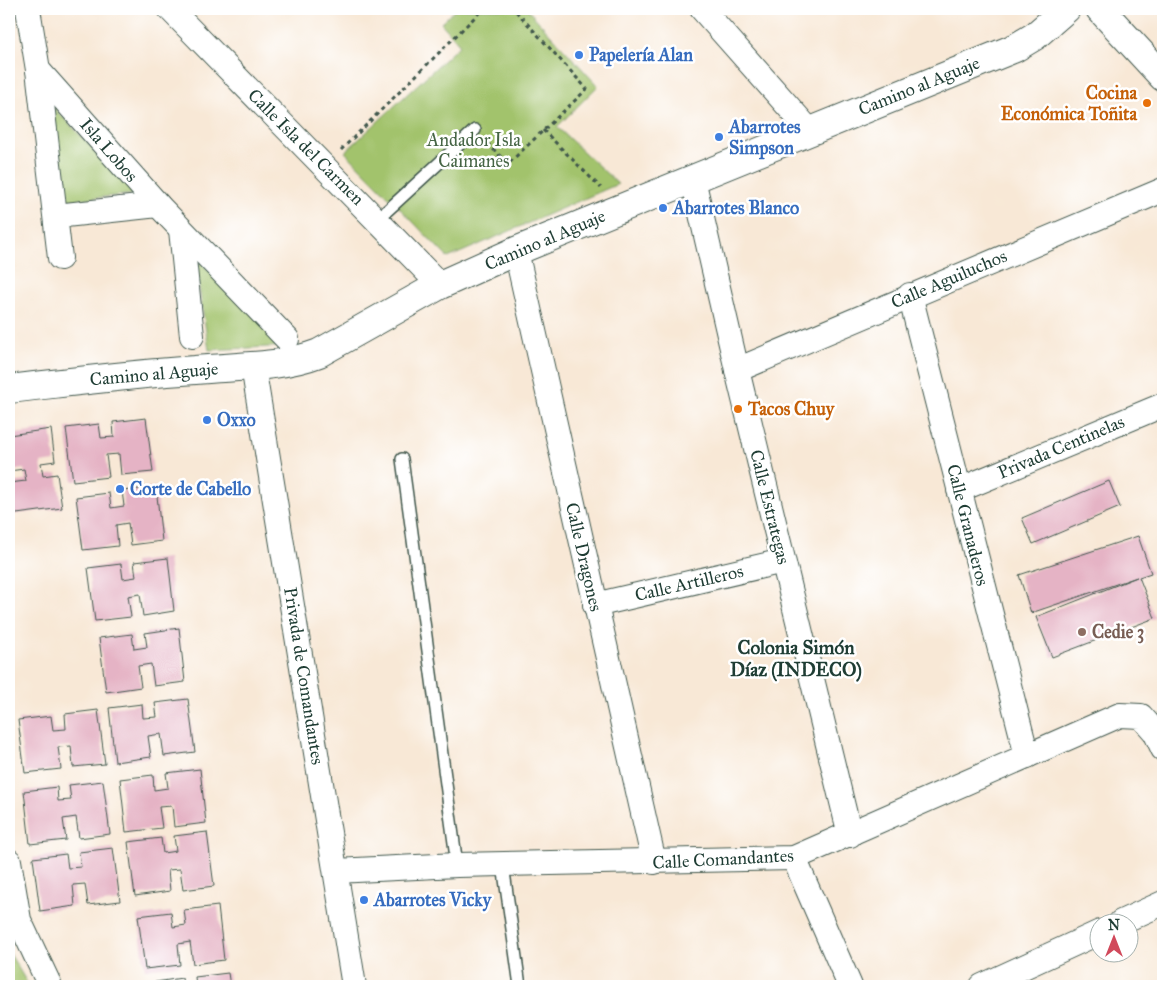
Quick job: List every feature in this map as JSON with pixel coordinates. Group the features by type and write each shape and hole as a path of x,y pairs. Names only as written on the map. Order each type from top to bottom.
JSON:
{"main road":[{"name":"Camino al Aguaje","path":"9,389 146,374 253,366 306,358 319,353 440,285 516,251 1015,48 1035,36 1061,10 1104,12"},
{"path":"1104,12 1163,78"}],"street":[{"path":"28,9 38,70 60,258"},
{"name":"Calle Isla del Carmen","path":"170,9 378,219 440,285"},
{"path":"702,9 810,131"},
{"name":"Isla Lobos","path":"38,70 181,230 287,339"},
{"name":"Calle Estrategas","path":"693,179 737,370 850,835"},
{"name":"Calle Aguiluchos","path":"737,370 910,295 1163,190"},
{"path":"56,216 158,205"},
{"path":"181,230 192,336"},
{"name":"Calle Dragones","path":"516,251 654,862"},
{"name":"Calle Granaderos","path":"910,295 1027,756"},
{"name":"Privada de Comandantes","path":"253,366 354,986"},
{"name":"Privada Centinelas","path":"960,490 1163,405"},
{"name":"Calle Artilleros","path":"595,605 783,561"},
{"name":"Calle Comandantes","path":"336,871 457,865 794,858 1120,715 1141,716 1155,732 1163,750"},
{"path":"794,858 850,986"},
{"path":"9,861 14,920 50,986"},
{"path":"1140,913 1163,903"},
{"path":"982,986 1090,937"}],"lane":[{"path":"378,219 475,130"},
{"path":"402,459 457,865"},
{"path":"503,865 520,986"}],"path":[{"path":"325,167 483,9"},
{"path":"475,130 508,164 586,89 514,9"},
{"path":"543,130 606,192"}],"green space":[{"name":"Andador Isla Caimanes","path":"456,9 527,9 598,86 557,127 618,184 448,258 345,152 460,45 441,23"},
{"path":"46,99 136,194 60,201"},
{"path":"194,256 288,346 209,350"},
{"path":"10,954 29,986 9,986"}],"building":[{"path":"146,418 153,472 121,475 119,454 106,455 109,477 73,481 66,428 99,424 101,438 114,437 113,422"},
{"path":"51,429 55,461 41,463 43,476 57,474 62,508 9,515 9,483 26,481 24,469 9,471 9,435"},
{"path":"1109,481 1120,507 1033,544 1022,518"},
{"path":"156,487 162,541 131,545 128,523 116,525 118,546 83,550 76,497 109,493 111,508 124,506 122,491"},
{"path":"1138,536 1151,573 1139,577 1155,618 1052,657 1036,617 1137,577 1031,613 1019,575"},
{"path":"168,558 174,611 143,616 140,594 128,596 131,617 95,621 88,568 121,564 123,579 136,577 134,562"},
{"path":"179,628 185,682 154,686 151,664 138,666 141,687 106,692 99,638 132,634 134,649 147,647 145,633"},
{"path":"188,699 195,752 164,756 161,734 148,736 151,757 115,762 109,708 142,704 143,718 157,717 155,703"},
{"path":"98,710 105,764 73,767 71,746 58,747 61,769 25,773 18,720 51,716 53,730 66,729 65,714"},
{"path":"200,769 206,823 174,827 172,806 159,807 162,828 126,832 120,779 153,775 154,790 168,788 166,773"},
{"path":"103,781 110,834 79,838 76,817 63,819 66,840 30,844 24,791 57,787 58,801 71,800 69,785"},
{"path":"207,832 214,886 183,890 180,869 168,870 170,891 135,896 128,842 161,838 163,853 176,851 174,836"},
{"path":"113,848 120,901 88,905 85,884 73,885 75,906 40,911 33,858 66,854 68,868 81,867 79,852"},
{"path":"218,906 224,960 193,964 190,942 178,944 180,965 145,969 138,916 171,912 173,927 186,925 184,910"},
{"path":"228,973 230,986 196,986 195,977"},
{"path":"182,978 183,986 149,986 149,983"}],"place":[{"name":"Papelería Alan","path":"579,55"},
{"name":"Cocina Económica Toñita","path":"1147,103"},
{"name":"Abarrotes Simpson","path":"719,137"},
{"name":"Abarrotes Blanco","path":"663,208"},
{"name":"Tacos Chuy","path":"738,409"},
{"name":"Oxxo","path":"207,420"},
{"name":"Corte de Cabello","path":"120,489"},
{"name":"Cedie 3","path":"1082,632"},
{"name":"Abarrotes Vicky","path":"364,900"}],"district":[{"name":"Colonia Simón Díaz (INDECO)","path":"796,658"}]}
